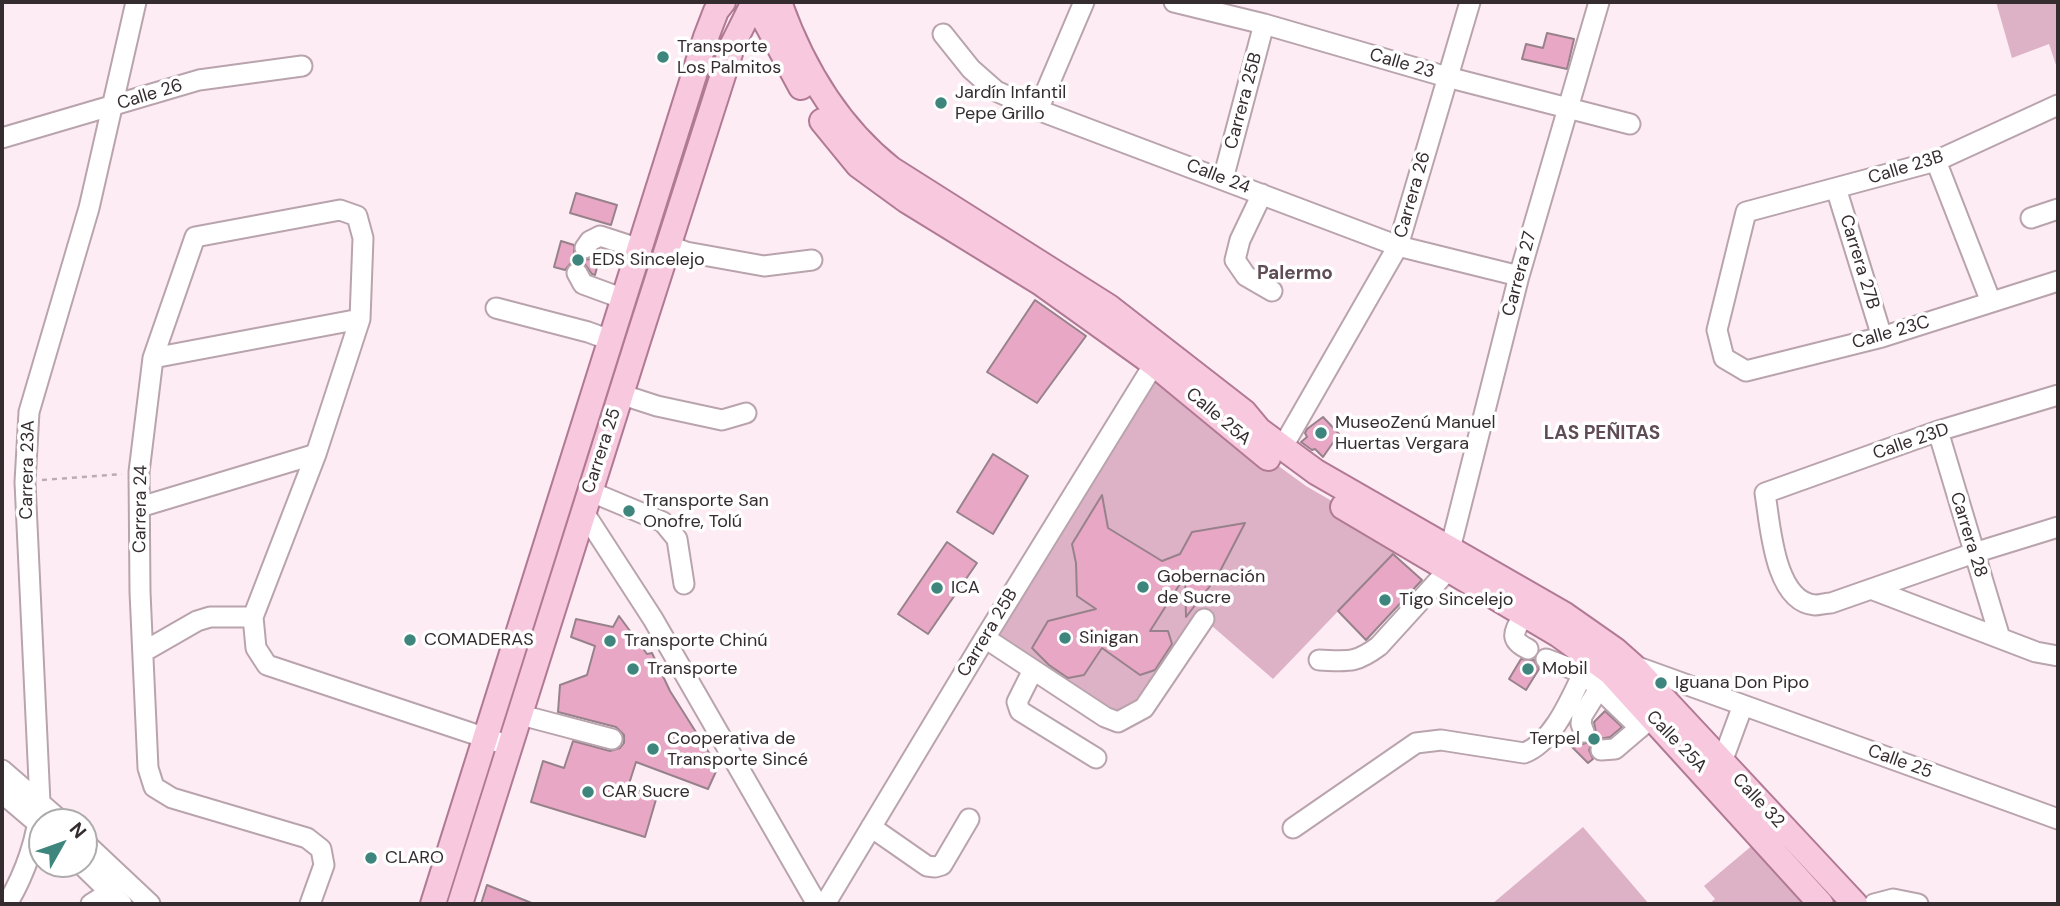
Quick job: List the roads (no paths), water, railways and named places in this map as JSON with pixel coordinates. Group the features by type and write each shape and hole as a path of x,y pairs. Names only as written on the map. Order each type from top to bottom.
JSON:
{"main road":[{"name":"Carrera 25","path":"433,904 706,37 716,11 723,2"},
{"name":"Carrera 25","path":"460,904 733,44 754,2"},
{"name":"Calle 25A","path":"754,2 815,111 858,165 906,200 1041,283 1154,364 1306,486 1565,615 1615,650 1603,671"},
{"name":"Calle 25A","path":"778,5 825,98 867,150 891,169 1108,307 1244,412 1259,430 1282,448 1450,559 1603,671 1645,723 1714,770"},
{"path":"1154,364 1157,359 1165,360 1238,418 1259,430"},
{"name":"Calle 32","path":"1603,671 1714,770 1854,904"},
{"name":"Calle 32","path":"1714,770 1821,904"}],"street":[{"name":"Carrera 23A","path":"40,808 24,482 30,412 89,208 134,2"},
{"path":"1038,110 1084,2"},
{"name":"Calle 23","path":"1174,2 1264,24 1447,78 1630,124"},
{"name":"Carrera 26","path":"1282,448 1398,246 1470,2"},
{"name":"Carrera 27","path":"1450,559 1519,276 1599,2"},
{"name":"Carrera 25B","path":"1223,179 1264,24"},
{"name":"Calle 24","path":"943,34 971,69 996,91 1038,110 1398,246 1519,276"},
{"name":"Calle 26","path":"2,138 199,80 302,66"},
{"name":"Calle 23B","path":"1724,358 1717,330 1746,212 1936,161 2058,106"},
{"path":"1936,161 1991,302"},
{"name":"Carrera 27B","path":"1836,188 1882,337"},
{"path":"1262,194 1240,240 1235,260 1246,276 1272,291"},
{"name":"Carrera 24","path":"310,904 324,865 321,849 307,838 172,798 153,788 148,768 139,472 153,358 195,237 340,209 357,216 363,238 360,320"},
{"path":"2031,218 2058,209"},
{"path":"585,248 590,241 600,236 640,249"},
{"path":"668,245 686,252 764,266 812,260"},
{"path":"577,273 583,284 624,299"},
{"name":"Calle 23C","path":"1724,358 1745,371 1882,337 2058,281"},
{"path":"496,308 587,332 610,341"},
{"path":"153,358 360,320 316,454 253,617 256,648 267,665 511,746"},
{"name":"Carrera 25B","path":"825,904 1154,364"},
{"path":"620,394 722,420 746,413"},
{"name":"Calle 23D","path":"1871,589 1831,603 1814,605 1802,600 1787,586 1778,568 1765,493 1938,431 2058,395"},
{"name":"Carrera 28","path":"1938,431 2000,638"},
{"path":"140,507 316,454"},
{"path":"586,501 663,522 677,540 684,584"},
{"path":"586,501 603,539 672,650 817,904"},
{"path":"1871,589 2058,527"},
{"path":"1319,660 1354,661 1367,655 1378,646 1450,559"},
{"path":"1871,589 2036,652 2058,656"},
{"path":"1524,614 1514,633 1518,645 1528,649"},
{"path":"143,652 197,621 210,617 253,617"},
{"path":"985,638 1105,717 1118,722 1144,708 1204,619"},
{"name":"Calle 25","path":"1546,659 1743,705 2058,819"},
{"path":"1033,670 1017,702 1020,711 1096,758"},
{"path":"1584,732 1582,716 1603,671"},
{"path":"1293,828 1416,743 1441,740 1524,753 1535,749 1603,671"},
{"path":"1714,770 1743,705"},
{"path":"521,715 612,740"},
{"path":"1601,750 1615,749 1645,723"},
{"path":"2,770 46,808"},
{"path":"2,793 28,816"},
{"path":"871,827 927,866 935,867 942,865 968,820"},
{"path":"98,855 149,904"},
{"name":"Carrera 23A","path":"9,900 28,857"},
{"path":"96,878 116,898"},
{"path":"91,904 116,898"},
{"path":"1874,904 1893,899 1918,904"}],"place":[{"name":"Transporte Los Palmitos","path":"663,57"},
{"name":"Jardín Infantil Pepe Grillo","path":"941,103"},
{"name":"EDS Sincelejo","path":"578,260"},
{"name":"MuseoZenú Manuel Huertas Vergara","path":"1321,433"},
{"name":"Transporte San Onofre, Tolú","path":"629,511"},
{"name":"Gobernación de Sucre","path":"1143,587"},
{"name":"ICA","path":"937,588"},
{"name":"Tigo Sincelejo","path":"1385,600"},
{"name":"Sinigan","path":"1065,638"},
{"name":"COMADERAS","path":"410,640"},
{"name":"Transporte Chinú","path":"610,641"},
{"name":"Transporte","path":"633,669"},
{"name":"Mobil","path":"1528,669"},
{"name":"Iguana Don Pipo","path":"1661,683"},
{"name":"Terpel","path":"1594,739"},
{"name":"Cooperativa de Transporte Sincé","path":"653,749"},
{"name":"CAR Sucre","path":"588,792"},
{"name":"CLARO","path":"371,858"}],"district":[{"name":"Palermo","path":"1295,274"},
{"name":"LAS PEÑITAS","path":"1602,434"}]}
